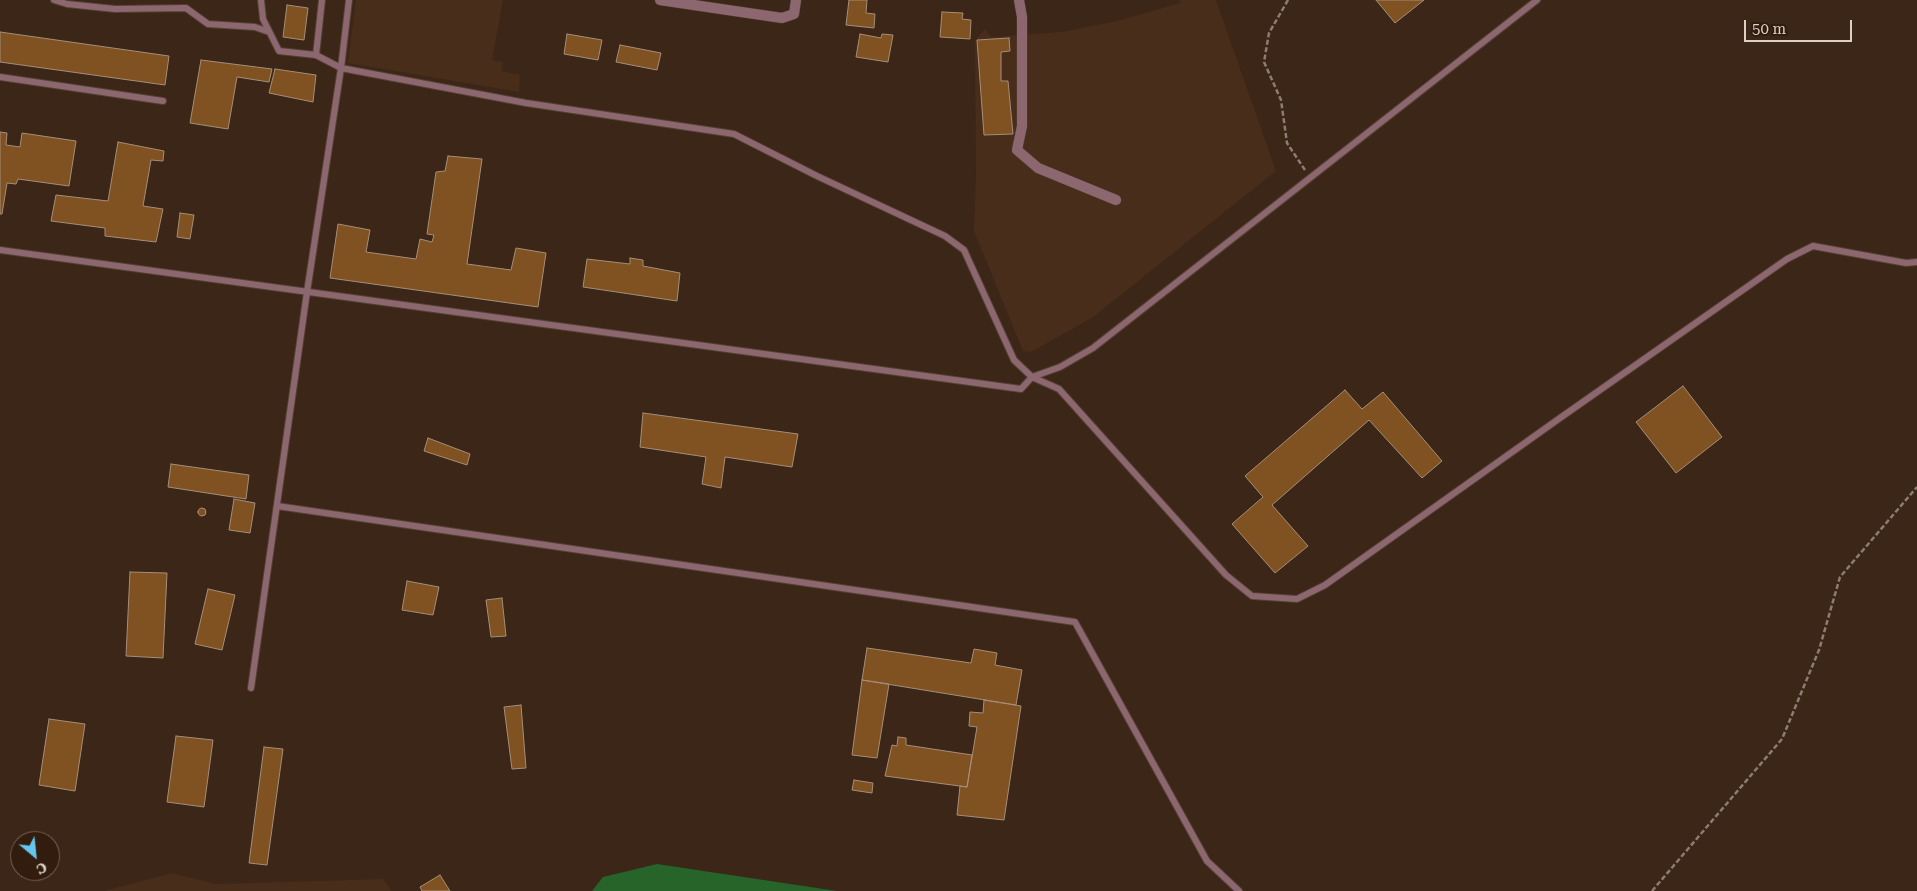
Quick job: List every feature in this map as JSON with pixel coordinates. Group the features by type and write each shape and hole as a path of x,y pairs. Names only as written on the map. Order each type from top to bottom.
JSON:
{"street":[{"path":"660,0 782,18 794,14 796,0"},
{"path":"1019,0 1022,17 1022,126 1017,150 1038,168 1116,200"}],"lane":[{"path":"54,0 67,4 115,9 186,8 208,24 255,28 270,32"},
{"path":"262,0 263,19 279,51 316,55 341,68 526,103 734,134 817,176 945,236 964,250 1014,360 1032,377 1059,390 1226,575 1252,596 1297,599 1325,585 1787,258 1813,246 1906,263 1917,262"},
{"path":"316,55 322,0"},
{"path":"251,688 306,292 341,68 348,0"},
{"path":"0,250 1020,390 1032,377 1060,367 1092,348 1537,0"},
{"path":"0,77 163,101"},
{"path":"276,506 1075,622 1207,862 1239,891"}],"path":[{"path":"1288,0 1269,33 1264,62 1281,100 1288,143 1310,177"},
{"path":"1652,891 1782,739 1819,650 1840,577 1917,487"}],"shaded area":[{"path":"356,0 503,0 492,60 503,62 501,71 520,75 519,92 348,63"},
{"path":"1180,0 1216,0 1276,171 1092,318 1031,352 1023,351 974,231 976,175 975,40 985,29 991,37 1062,32 1117,21 1181,3"},
{"path":"172,873 216,884 383,879 392,891 104,891"}],"green space":[{"path":"657,864 837,891 592,891 603,877"}],"building":[{"path":"849,0 867,0 866,13 875,14 874,28 846,25"},
{"path":"1376,0 1424,0 1395,23"},
{"path":"287,5 308,8 304,40 283,37"},
{"path":"942,12 963,13 962,19 971,20 970,39 940,37"},
{"path":"0,32 169,56 165,85 0,62"},
{"path":"567,34 602,40 598,60 564,54"},
{"path":"860,34 881,38 882,34 893,35 888,62 856,57"},
{"path":"1009,38 1010,51 1001,52 1001,81 1008,81 1013,134 984,135 977,40"},
{"path":"620,45 661,53 657,70 616,62"},
{"path":"201,60 272,69 269,82 237,77 228,129 190,123"},
{"path":"275,69 316,75 313,102 269,93"},
{"path":"0,132 7,133 6,145 20,147 22,133 76,141 69,186 18,179 16,184 7,183 2,214 0,214"},
{"path":"118,142 164,151 163,161 151,160 143,206 163,209 156,242 105,236 105,228 51,221 56,195 108,201"},
{"path":"448,156 482,159 467,264 511,270 516,248 546,253 538,307 330,278 338,224 370,230 366,252 416,259 420,239 432,242 434,235 427,234 436,172 445,171"},
{"path":"180,213 194,215 190,239 177,237"},
{"path":"630,258 643,260 643,266 680,273 677,301 583,287 587,259 630,264"},
{"path":"1683,386 1722,437 1676,473 1636,422"},
{"path":"1345,390 1362,409 1383,392 1442,461 1422,478 1369,420 1272,505 1308,546 1275,573 1232,524 1263,497 1245,476"},
{"path":"643,413 798,434 792,467 725,457 721,488 702,484 706,457 640,447"},
{"path":"428,438 470,454 467,465 424,451"},
{"path":"171,464 249,475 246,499 168,487"},
{"path":"234,499 255,503 250,533 229,530"},
{"path":"202,508 206,512 202,516 198,512"},
{"path":"130,572 167,573 163,658 126,656"},
{"path":"407,581 439,587 433,615 402,610"},
{"path":"208,589 235,595 222,650 195,644"},
{"path":"502,598 506,636 491,637 486,600"},
{"path":"867,648 971,663 974,649 997,653 995,665 1022,670 1016,705 862,680"},
{"path":"862,680 889,684 877,758 852,755"},
{"path":"984,700 1021,706 1004,820 957,815 960,786 967,787 977,727 969,726 970,712 983,713"},
{"path":"521,705 526,768 512,769 504,707"},
{"path":"49,719 85,724 75,791 39,785"},
{"path":"176,736 213,740 204,807 167,802"},
{"path":"898,737 906,738 906,745 972,755 967,787 885,776 892,745 897,746"},
{"path":"264,747 283,749 267,865 249,863"},
{"path":"854,780 873,783 872,793 852,790"},
{"path":"440,875 450,891 422,891 420,887"}]}
